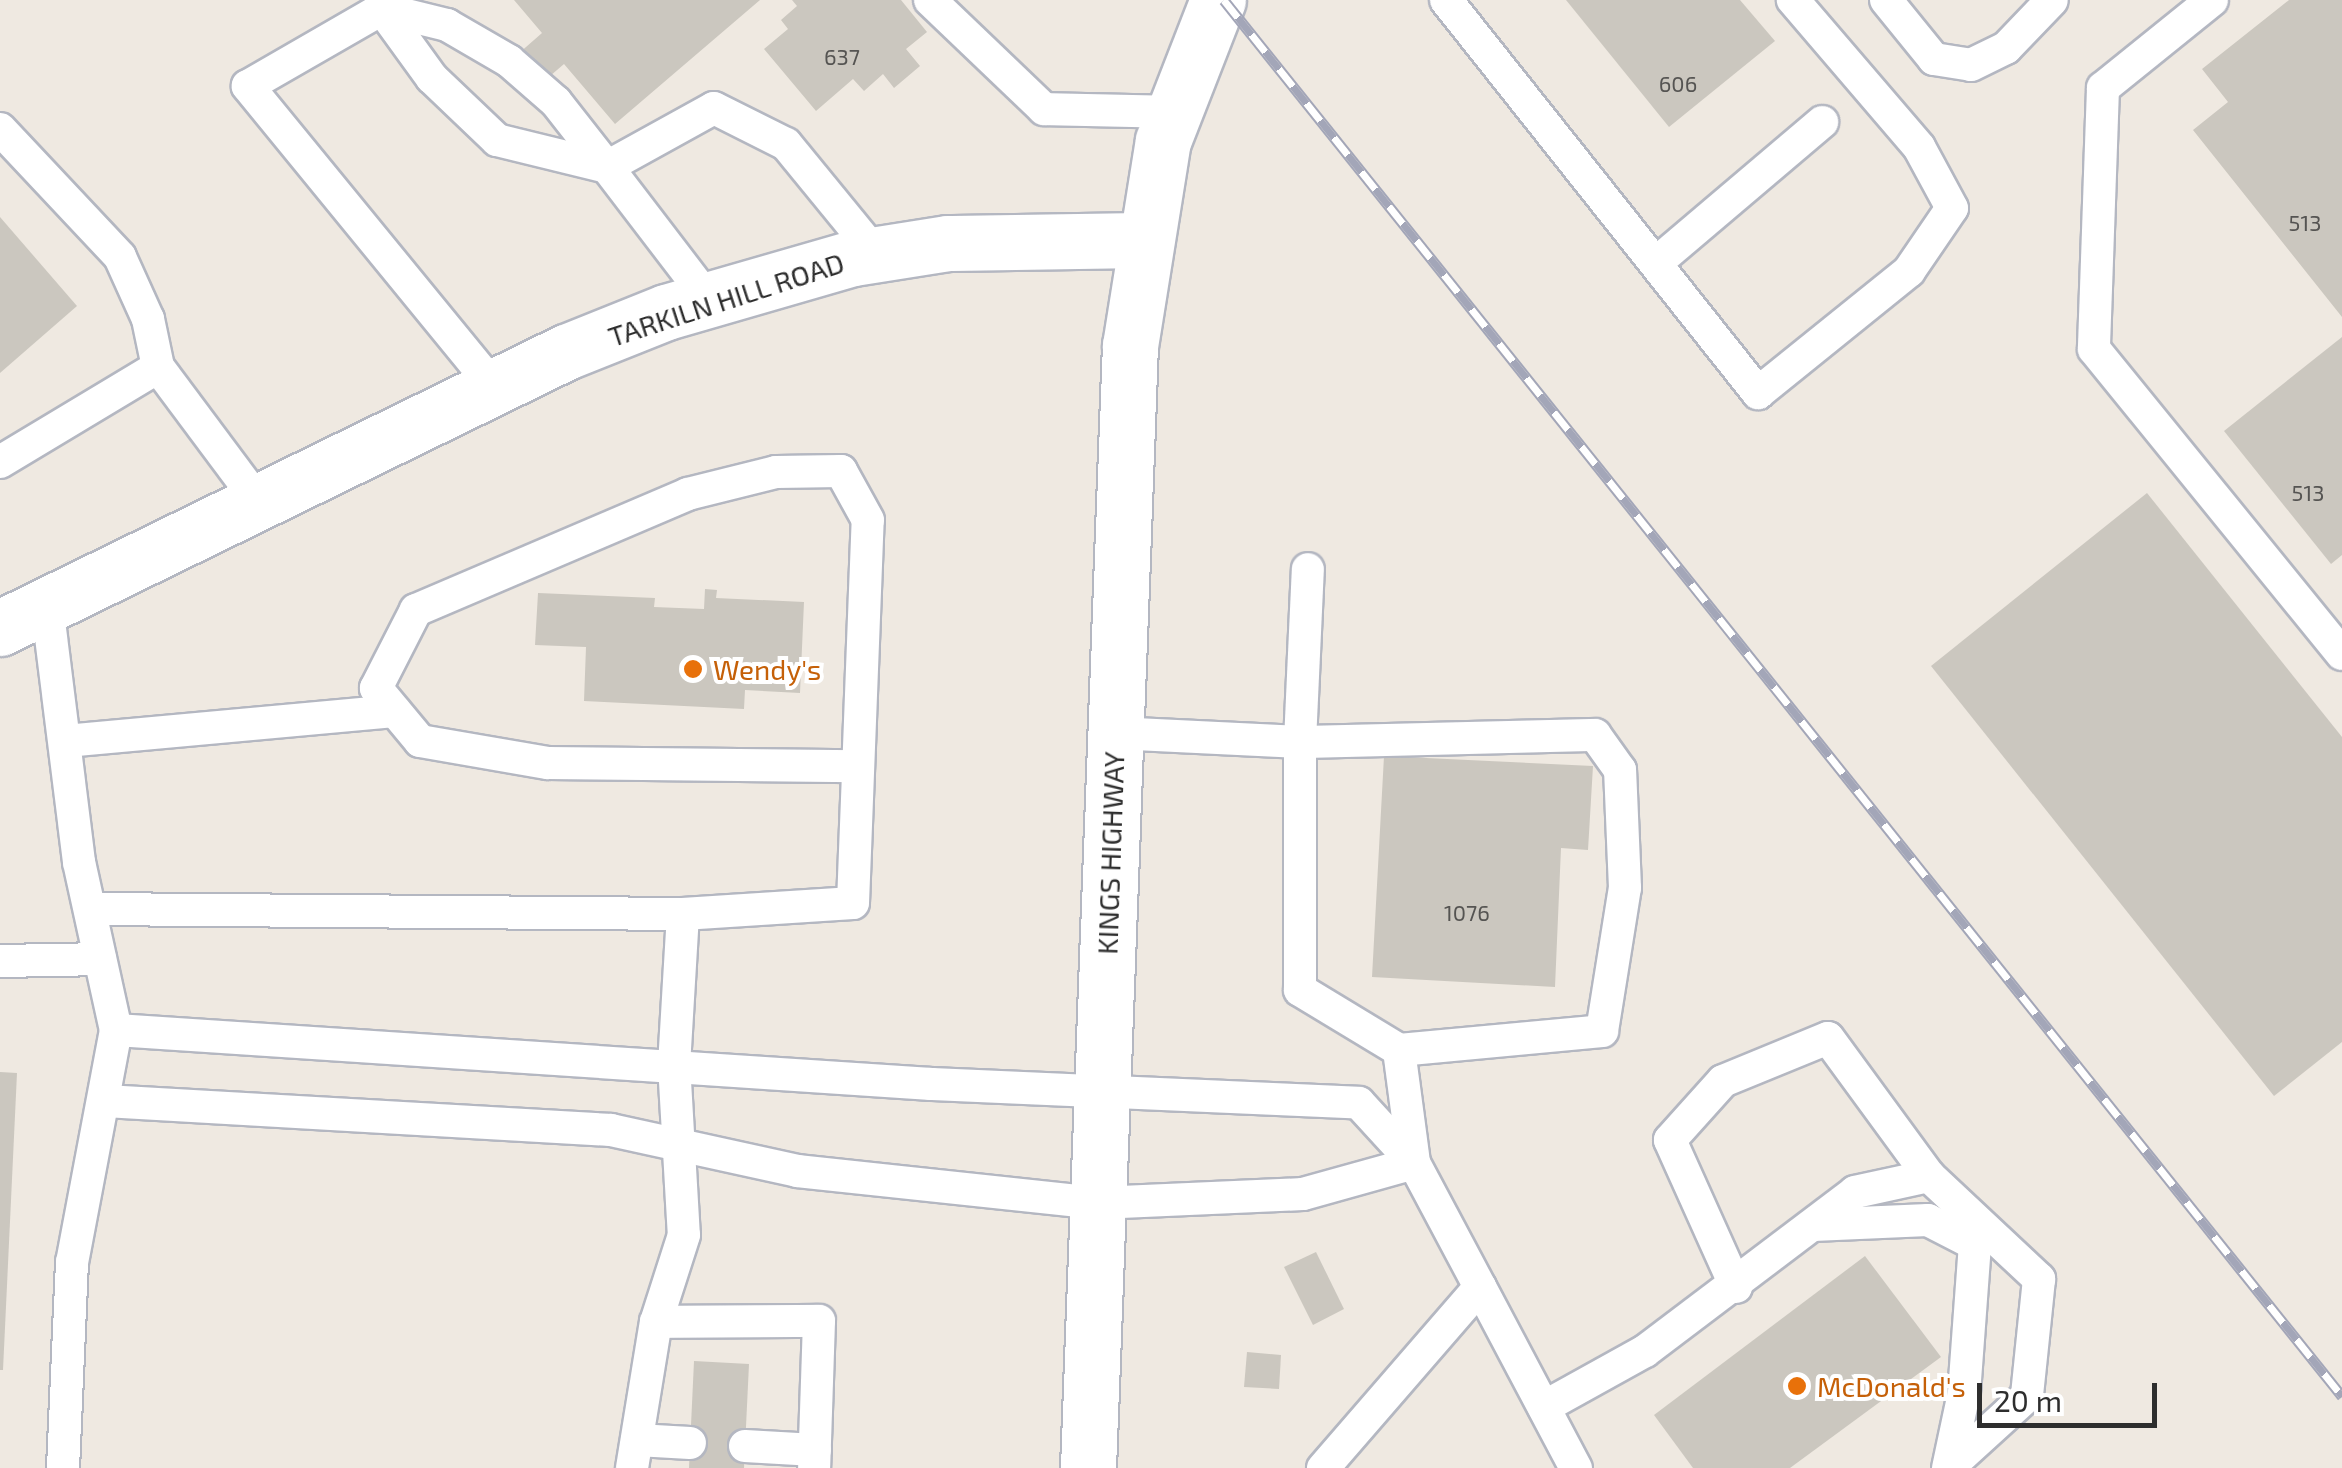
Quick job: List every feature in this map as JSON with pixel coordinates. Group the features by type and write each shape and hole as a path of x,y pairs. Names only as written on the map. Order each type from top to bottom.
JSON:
{"main road":[{"path":"1146,240 1174,112 1218,0"},
{"name":"TARKILN HILL ROAD","path":"24,617 494,387 708,298 876,254 1013,239 1146,240"},
{"name":"KINGS HIGHWAY","path":"1088,1468 1130,346 1146,240"}],"lane":[{"path":"930,0 1044,110 1174,112"},
{"path":"1446,0 1758,393 1909,270 1952,208 1919,147 1794,0"},
{"path":"1886,0 1934,59 1971,65 2006,48 2052,0"},
{"path":"2212,0 2102,88 2094,349 2342,654"},
{"path":"382,9 432,78 496,140 607,167 714,108 786,144 876,254"},
{"path":"494,387 248,86 382,9 447,26 509,61 556,102 708,298"},
{"path":"1656,264 1822,122"},
{"path":"0,130 120,257 148,319 158,366 260,504"},
{"path":"0,462 158,366"},
{"path":"90,909 683,914 854,903 868,520 841,471 776,472 688,494 416,610 376,688 420,740 548,763 858,766"},
{"path":"1114,732 1300,742 1596,735 1620,770 1625,888 1602,1031 1399,1050 1300,990 1300,742 1308,569"},
{"path":"24,617 66,741 90,909 116,1030 106,1101 72,1262 63,1468"},
{"path":"66,741 395,711"},
{"path":"683,914 674,1064 684,1235 656,1322 635,1454 690,1443"},
{"path":"0,961 100,959"},
{"path":"116,1030 1360,1103 1414,1162 1576,1468"},
{"path":"1736,1288 1670,1140 1723,1081 1828,1038 1929,1176 2039,1279 2027,1396 1949,1467"},
{"path":"1399,1050 1414,1162"},
{"path":"106,1101 612,1130 797,1170 1098,1203 1303,1194 1414,1162"},
{"path":"1544,1407 1646,1352 1736,1288 1855,1192 1929,1176"},
{"path":"1813,1225 1928,1220 1975,1244 1964,1393 1949,1467"},
{"path":"1323,1468 1480,1287"},
{"path":"656,1322 820,1321 814,1459 745,1446"}],"building":[{"path":"514,0 760,0 615,124 564,64 543,82 518,54 542,33"},
{"path":"792,0 901,0 927,32 906,49 920,66 894,88 883,74 864,91 853,79 816,111 764,49 788,29 781,20 797,6"},
{"path":"1566,0 1740,0 1775,41 1669,127"},
{"path":"2289,0 2342,0 2342,317 2193,130 2228,102 2202,69"},
{"path":"0,217 77,306 0,373"},
{"path":"2342,337 2342,555 2331,564 2224,431"},
{"path":"2147,493 2342,737 2342,1042 2274,1096 1931,666"},
{"name":"Wendy's","path":"705,589 717,590 716,598 804,602 800,693 745,690 744,709 584,701 586,647 535,645 538,593 655,598 654,607 704,609"},
{"path":"1384,756 1593,766 1588,850 1561,848 1555,987 1372,977"},
{"path":"0,1072 17,1073 3,1370 0,1370"},
{"path":"1316,1252 1344,1309 1313,1325 1284,1267"},
{"name":"McDonald's","path":"1865,1256 1941,1357 1790,1468 1693,1468 1654,1415"},
{"path":"1247,1352 1281,1355 1279,1389 1244,1387"},
{"path":"694,1361 749,1364 744,1468 689,1468"}],"railway":[{"path":"1224,0 2342,1396"}],"place":[{"name":"Wendy's","path":"693,669"},
{"name":"McDonald's","path":"1797,1386"}]}
